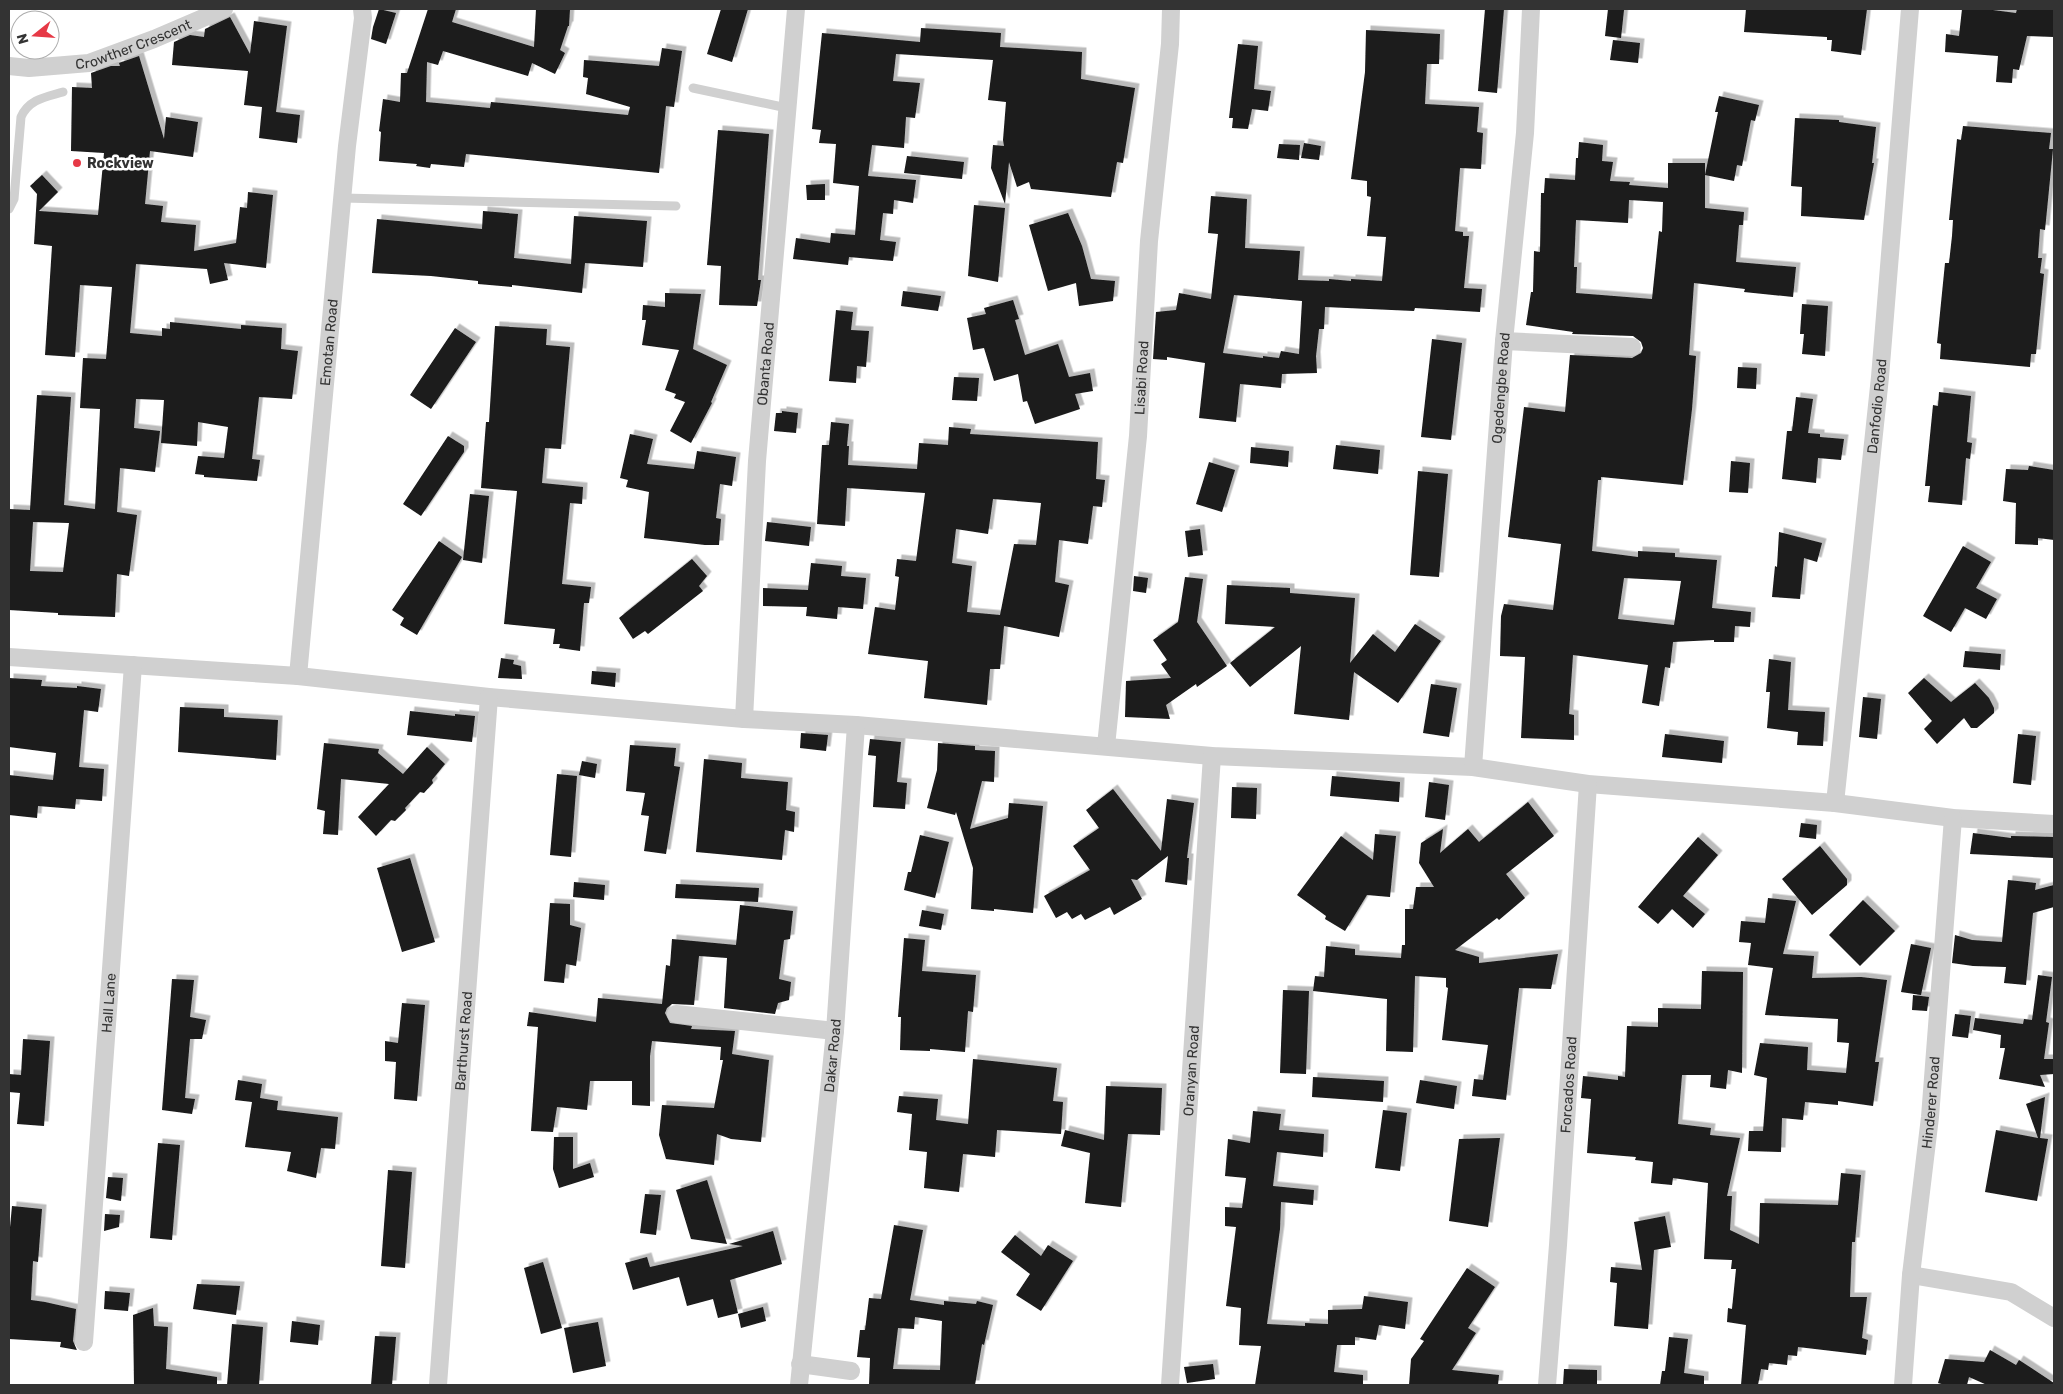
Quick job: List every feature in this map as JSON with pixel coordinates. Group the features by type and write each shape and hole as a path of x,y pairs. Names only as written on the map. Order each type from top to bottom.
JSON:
{"street":[{"name":"Crowther Crescent","path":"9,66 29,68 89,63 154,40 224,9"},
{"name":"Emotan Road","path":"298,676 347,146 363,18 362,9"},
{"name":"Obanta Road","path":"744,719 757,461 796,9"},
{"name":"Lisabi Road","path":"1106,746 1138,436 1149,242 1170,44 1171,9"},
{"name":"Ogedengbe Road","path":"1473,767 1504,341 1525,133 1531,9"},
{"name":"Danfodio Road","path":"1835,803 1880,377 1910,9"},
{"path":"1504,341 1632,347"},
{"path":"9,657 298,676 489,698 744,719 856,725 1212,756 1473,767 1588,784 1835,803 1953,818 2054,824"},
{"name":"Hall Lane","path":"84,1342 133,664"},
{"name":"Barthurst Road","path":"438,1385 489,698"},
{"name":"Dakar Road","path":"799,1385 835,1031 856,725"},
{"name":"Oranyan Road","path":"1170,1385 1212,756"},
{"name":"Forcados Road","path":"1547,1385 1588,784"},
{"name":"Hinderer Road","path":"1902,1385 1911,1275 1930,1117 1953,818"},
{"path":"676,1014 835,1031"},
{"path":"1911,1275 2011,1292 2054,1318"},
{"path":"800,1364 851,1371"}],"lane":[{"path":"693,88 787,108"},
{"path":"9,209 14,199 23,111 34,100 63,92"},
{"path":"343,198 676,206"}],"building":[{"path":"379,9 396,13 386,44 371,39"},
{"path":"428,9 456,9 452,22 534,47 536,9 570,9 569,26 560,50 565,53 555,74 532,63 528,76 443,51 438,65 427,62 426,102 490,108 491,102 628,115 630,107 586,94 588,78 583,77 584,60 659,66 662,48 682,51 674,107 666,106 659,173 466,154 464,167 431,164 430,168 416,166 417,164 379,161 381,132 379,131 383,99 400,102 401,73 407,73"},
{"path":"721,9 748,9 732,62 707,54"},
{"path":"1485,9 1504,9 1497,93 1478,91"},
{"path":"1608,9 1624,10 1621,38 1605,36"},
{"path":"1746,9 1867,9 1861,55 1831,51 1832,40 1827,40 1827,37 1744,32"},
{"path":"1962,9 1985,9 2016,13 2017,9 2054,9 2054,37 2027,36 2019,70 2013,69 2012,83 1996,82 1998,56 1945,52 1946,34 1959,36"},
{"path":"230,17 250,54 254,21 287,26 276,112 300,115 297,143 259,138 262,107 244,105 248,71 172,65 174,42 190,35 204,37 205,29"},
{"path":"921,28 1001,33 1000,47 1082,52 1081,79 1135,88 1123,163 1117,162 1111,197 1031,189 1029,182 1017,187 1009,162 1005,204 991,168 993,145 1004,146 1006,102 988,100 993,60 896,54 893,81 920,83 915,118 906,117 904,148 872,145 868,176 916,180 913,203 894,200 893,214 883,213 880,240 896,242 893,261 849,257 848,265 793,259 796,238 830,243 831,233 855,235 859,186 833,183 836,144 819,143 821,130 812,129 822,33 920,42"},
{"path":"1366,30 1440,34 1439,64 1427,64 1425,104 1479,107 1477,132 1483,133 1481,169 1460,168 1455,231 1463,232 1463,236 1469,236 1464,288 1482,289 1480,312 1415,308 1414,311 1325,307 1324,329 1319,329 1316,356 1317,373 1282,374 1281,388 1240,384 1236,422 1199,418 1205,363 1167,357 1167,360 1153,359 1156,312 1176,310 1179,293 1211,299 1218,234 1208,233 1211,196 1247,199 1245,248 1300,251 1298,280 1329,281 1329,279 1351,281 1351,279 1382,281 1386,237 1367,236 1371,197 1367,196 1367,181 1351,179 1365,72","holes":["1234,295 1302,301 1299,354 1281,351 1279,358 1263,356 1263,358 1223,353"]},
{"path":"1613,40 1640,43 1638,63 1610,60"},
{"path":"1238,44 1258,46 1254,89 1271,91 1268,111 1252,109 1248,129 1232,128 1233,118 1229,118"},
{"path":"139,56 164,139 166,117 198,122 193,157 150,151 145,204 163,206 161,222 196,225 194,251 236,243 240,207 247,208 248,192 273,195 266,268 224,263 228,280 210,284 207,269 136,264 130,333 162,336 162,328 170,329 170,322 241,329 241,325 282,328 281,349 298,351 292,399 259,397 252,459 260,460 257,481 204,477 204,475 195,474 198,456 224,458 228,427 198,422 197,446 161,443 164,400 136,399 134,428 160,431 155,472 120,468 117,512 137,515 129,576 117,574 115,617 58,615 58,613 9,610 9,509 30,510 37,395 71,397 64,505 95,509 100,409 80,408 83,358 106,359 112,287 80,285 75,357 45,355 52,246 34,244 37,194 30,186 42,175 58,192 39,211 98,215 104,153 71,151 72,87 92,88 91,73 111,66 120,66 119,63","holes":["33,522 69,523 63,572 30,571"]},
{"path":"1719,96 1759,105 1755,121 1751,120 1742,166 1737,165 1734,181 1705,175 1718,112 1715,112"},
{"path":"1795,118 1839,120 1839,122 1876,127 1872,163 1874,163 1864,220 1801,216 1802,187 1791,186"},
{"path":"1963,126 2051,133 2049,149 2053,149 2045,230 2040,229 2038,258 2042,258 2040,273 2044,274 2036,354 2031,354 2030,367 1940,359 1941,344 1937,343 1945,263 1949,263 1952,236 1953,220 1949,220 1957,139 1961,140"},
{"path":"718,130 769,134 758,280 761,280 757,306 719,305 721,266 707,265"},
{"path":"1579,142 1603,145 1602,161 1613,162 1610,181 1630,182 1629,185 1668,188 1668,163 1705,163 1705,208 1744,212 1743,225 1739,225 1736,262 1796,267 1793,297 1744,292 1745,289 1694,283 1689,355 1696,356 1683,485 1601,477 1601,480 1598,480 1592,551 1638,557 1638,551 1675,553 1675,557 1717,560 1712,608 1751,612 1750,627 1735,626 1734,642 1714,642 1714,640 1673,642 1670,668 1665,667 1659,706 1642,703 1648,665 1573,655 1569,714 1574,715 1574,740 1521,738 1525,657 1500,656 1501,616 1504,604 1553,610 1561,544 1508,537 1524,407 1565,412 1570,355 1632,358 1641,353 1643,348 1641,342 1633,336 1572,334 1573,332 1526,325 1531,292 1533,292 1534,251 1540,252 1541,193 1544,193 1545,178 1575,180 1576,158 1578,158","holes":["1629,200 1663,202 1662,232 1659,231 1652,299 1576,293 1577,267 1574,267 1576,220 1628,223","1624,578 1681,581 1674,625 1618,619"]},
{"path":"1304,143 1321,146 1319,160 1301,158"},
{"path":"1279,144 1300,145 1299,160 1277,158"},
{"path":"907,156 964,162 962,179 904,173"},
{"path":"825,184 825,200 807,200 806,185"},
{"path":"974,205 1005,208 998,282 968,276"},
{"path":"483,211 518,214 514,258 571,264 574,216 647,221 643,267 585,263 582,293 512,285 512,287 478,284 478,281 431,276 372,273 377,219 482,229"},
{"path":"1068,213 1082,246 1091,279 1115,281 1113,301 1079,306 1076,283 1048,291 1029,225"},
{"path":"903,291 941,296 938,311 901,306"},
{"path":"665,293 701,294 693,349 727,365 712,403 691,443 670,431 685,402 674,398 676,394 665,390 679,350 642,345 646,320 642,320 643,305 665,307"},
{"path":"1013,300 1019,319 1015,320 1025,355 1058,344 1069,377 1090,373 1093,391 1075,394 1080,409 1035,424 1027,401 1023,402 1018,374 994,381 984,348 973,350 967,318 986,314 984,308"},
{"path":"1802,304 1828,306 1825,356 1802,354 1804,334 1800,334"},
{"path":"836,310 853,312 851,330 869,331 866,367 857,366 856,383 829,381"},
{"path":"495,326 547,329 546,345 570,347 561,449 545,448 542,483 583,487 582,504 570,503 562,584 591,587 589,603 584,603 580,651 559,648 560,644 553,644 555,629 504,624 517,491 481,488 486,422 489,422"},
{"path":"455,328 476,342 431,409 410,395"},
{"path":"1432,339 1462,343 1451,440 1421,437"},
{"path":"1738,367 1757,368 1756,389 1737,388"},
{"path":"954,377 979,378 977,401 952,400"},
{"path":"1939,392 1971,396 1967,442 1972,443 1970,459 1966,458 1962,505 1928,502 1930,486 1925,486 1933,405 1938,406"},
{"path":"1796,397 1813,399 1808,433 1820,434 1820,437 1844,439 1841,460 1818,458 1816,483 1782,479 1787,431 1792,431"},
{"path":"782,411 798,413 796,433 774,431 776,413 782,413"},
{"path":"831,422 849,424 848,465 917,469 919,443 948,445 949,427 971,429 970,434 1098,442 1096,479 1105,480 1102,507 1093,506 1088,544 1059,540 1055,582 1069,585 1059,637 1004,626 1000,669 990,669 987,705 924,698 928,661 868,654 875,607 895,610 899,577 895,576 897,559 916,561 925,493 847,488 845,526 817,524 822,445 829,445","holes":["993,499 1041,503 1036,545 1014,544 1000,615 967,612 972,566 952,563 956,529 988,534"]},
{"path":"630,434 653,439 647,464 694,469 697,451 736,457 732,486 720,484 716,518 721,519 719,545 644,538 649,492 626,487 628,480 620,478"},
{"path":"448,436 464,446 464,452 421,516 403,504"},
{"path":"1336,445 1380,450 1378,474 1333,469"},
{"path":"1251,447 1289,451 1288,467 1250,463"},
{"path":"1731,461 1750,463 1748,493 1729,492"},
{"path":"1209,462 1235,470 1222,512 1196,504"},
{"path":"2029,466 2054,470 2054,540 2038,538 2038,545 2015,544 2016,503 2003,501 2006,469 2028,470"},
{"path":"1418,471 1448,474 1439,577 1410,575"},
{"path":"470,494 489,496 482,563 463,560"},
{"path":"767,522 811,527 809,546 765,541"},
{"path":"1200,529 1203,555 1188,557 1185,531"},
{"path":"1779,532 1822,543 1817,562 1804,558 1800,599 1772,597 1775,566 1777,567"},
{"path":"439,541 462,557 417,635 400,625 404,618 392,610"},
{"path":"1963,546 1991,562 1976,588 1997,599 1986,619 1965,608 1951,632 1923,616"},
{"path":"692,559 707,576 699,586 703,591 648,634 645,631 633,639 619,618"},
{"path":"811,563 842,566 841,576 866,578 863,609 838,607 837,619 806,616 807,607 763,606 763,588 808,590"},
{"path":"1134,576 1148,578 1146,593 1133,591"},
{"path":"1185,577 1203,579 1197,622 1227,666 1197,687 1196,684 1166,705 1170,719 1125,717 1126,681 1171,678 1161,664 1167,660 1153,640 1178,622"},
{"path":"1227,585 1290,588 1290,593 1355,598 1350,663 1373,634 1395,652 1415,624 1441,641 1398,703 1354,672 1349,720 1294,714 1301,646 1250,687 1230,663 1275,627 1225,624"},
{"path":"1965,651 2001,654 2000,670 1963,667"},
{"path":"501,658 514,660 513,664 521,666 522,679 498,678"},
{"path":"1769,659 1791,662 1788,710 1825,712 1823,746 1797,745 1798,732 1767,728 1770,692 1766,692"},
{"path":"592,671 616,673 615,687 591,684"},
{"path":"9,678 42,680 41,686 77,688 77,686 101,689 98,712 84,710 79,767 104,769 102,801 76,799 75,809 38,806 37,818 9,815 9,775 53,780 56,753 9,747"},
{"path":"1924,678 1951,702 1975,683 1989,698 1994,708 1994,713 1977,728 1971,728 1964,718 1937,744 1924,729 1932,721 1908,693"},
{"path":"1431,684 1457,688 1449,737 1423,733"},
{"path":"1863,697 1881,699 1877,739 1859,737"},
{"path":"180,707 224,709 224,717 278,720 276,760 178,752"},
{"path":"410,711 455,716 455,714 475,716 472,742 407,735"},
{"path":"801,733 828,735 826,751 800,748"},
{"path":"1665,734 1724,741 1722,763 1662,757"},
{"path":"2018,734 2036,736 2031,785 2013,783"},
{"path":"870,739 901,742 897,782 907,783 905,809 873,807 876,756 868,755"},
{"path":"324,743 379,749 378,753 403,774 427,747 445,764 424,793 420,792 395,821 391,820 376,836 358,817 389,784 341,779 338,835 323,834 325,811 317,809"},
{"path":"938,743 975,746 975,750 995,751 994,782 982,781 970,829 1008,818 1009,803 1043,806 1033,913 971,909 973,868 956,812 955,815 927,808 937,770"},
{"path":"630,745 676,748 674,766 680,767 666,854 644,851 649,816 641,815 645,793 626,791"},
{"path":"704,759 742,763 741,778 788,782 786,810 795,812 794,832 785,830 782,860 696,852"},
{"path":"582,761 597,764 595,778 579,775"},
{"path":"557,774 577,776 571,857 550,855"},
{"path":"1332,776 1400,782 1399,802 1330,796"},
{"path":"1429,782 1449,785 1445,820 1425,817"},
{"path":"1232,787 1257,788 1256,819 1231,818"},
{"path":"1113,789 1161,851 1167,799 1194,803 1187,858 1189,858 1187,885 1165,882 1168,856 1137,880 1131,879 1142,899 1114,915 1110,907 1085,920 1081,914 1072,919 1067,912 1056,918 1044,896 1090,870 1073,846 1099,828 1086,810"},
{"path":"1528,802 1554,836 1506,874 1525,898 1499,920 1497,918 1455,950 1479,957 1479,963 1558,954 1551,989 1519,988 1506,1100 1472,1096 1474,1079 1483,1080 1488,1045 1442,1040 1448,988 1446,987 1446,978 1415,976 1413,1052 1386,1051 1387,999 1313,991 1315,976 1324,977 1326,946 1355,949 1355,955 1401,958 1402,945 1405,945 1405,909 1413,909 1416,887 1434,887 1419,863 1421,843 1443,829 1440,853 1468,829 1479,842"},
{"path":"1801,823 1817,825 1816,839 1799,837"},
{"path":"1973,833 2011,838 2011,836 2054,837 2054,858 1970,854"},
{"path":"1375,834 1396,836 1390,897 1367,895 1345,931 1325,919 1326,916 1297,895 1341,836 1373,860"},
{"path":"920,835 949,842 935,898 904,890 908,872 911,872"},
{"path":"1698,837 1718,855 1683,896 1705,914 1693,928 1672,909 1658,924 1638,907"},
{"path":"1820,846 1847,879 1847,885 1812,915 1782,879"},
{"path":"410,858 435,942 402,952 377,868"},
{"path":"2008,880 2036,883 2035,890 2054,885 2054,907 2033,913 2026,985 2004,983 2006,967 1952,963 1955,935 1972,940 2002,942"},
{"path":"574,882 605,885 604,900 573,897"},
{"path":"676,884 759,888 758,902 675,898"},
{"path":"1768,898 1796,901 1783,954 1814,956 1812,978 1861,977 1887,980 1875,1062 1879,1062 1873,1106 1838,1101 1838,1105 1805,1102 1803,1120 1782,1118 1781,1152 1748,1151 1749,1131 1763,1131 1767,1078 1754,1075 1760,1043 1808,1047 1807,1070 1846,1073 1849,1043 1837,1042 1838,1019 1765,1015 1773,968 1748,965 1751,943 1739,942 1741,921 1765,923"},
{"path":"1863,900 1895,931 1860,966 1829,935"},
{"path":"550,903 570,904 570,925 581,928 576,966 566,964 564,983 544,981"},
{"path":"740,905 793,911 790,939 784,940 779,979 791,982 789,1000 778,1003 775,1014 724,1008 727,958 699,956 694,1005 672,1004 665,1013 670,1023 692,1026 691,1029 735,1031 732,1054 769,1060 761,1142 731,1139 717,1134 714,1165 666,1159 659,1135 662,1105 714,1108 723,1060 720,1060 721,1047 652,1041 650,1056 650,1106 632,1105 632,1081 590,1081 587,1110 557,1107 553,1132 531,1131 538,1027 527,1026 529,1012 596,1022 598,998 662,1004 666,965 670,966 672,939 736,945"},
{"path":"922,910 944,914 941,930 919,926"},
{"path":"904,938 925,940 922,971 976,975 973,1012 968,1011 965,1052 930,1049 930,1051 900,1050 901,1017 898,1017"},
{"path":"1911,944 1931,948 1921,995 1901,992"},
{"path":"1702,971 1743,972 1742,1073 1728,1070 1726,1089 1710,1087 1711,1075 1682,1075 1678,1124 1711,1128 1710,1135 1740,1138 1727,1196 1732,1196 1730,1230 1759,1244 1760,1203 1838,1205 1841,1173 1861,1175 1855,1242 1852,1242 1850,1297 1867,1297 1862,1338 1868,1340 1866,1355 1798,1347 1797,1356 1788,1355 1787,1365 1769,1363 1768,1370 1761,1369 1758,1385 1741,1385 1746,1325 1727,1322 1728,1308 1732,1309 1736,1269 1731,1269 1732,1260 1704,1259 1708,1183 1673,1178 1672,1185 1651,1183 1653,1162 1635,1160 1636,1157 1587,1153 1591,1099 1581,1098 1583,1076 1618,1080 1618,1076 1625,1077 1627,1026 1658,1027 1658,1008 1701,1009"},
{"path":"2038,975 2052,977 2046,1022 2049,1023 2044,1059 2054,1059 2054,1074 2040,1075 2045,1087 1999,1079 2005,1048 2000,1048 2001,1035 1973,1030 1975,1018 2023,1024 2024,1019 2032,1020"},
{"path":"172,979 194,980 190,1017 206,1020 202,1039 190,1039 185,1098 195,1099 192,1114 162,1110"},
{"path":"1283,990 1309,991 1306,1074 1280,1073"},
{"path":"1913,995 1929,997 1927,1011 1912,1010"},
{"path":"402,1003 425,1005 417,1101 394,1099 396,1062 385,1061 385,1041 398,1043"},
{"path":"1955,1014 1971,1016 1968,1038 1952,1036"},
{"path":"23,1039 50,1041 44,1126 17,1124 20,1093 9,1092 9,1074 21,1075"},
{"path":"973,1059 1057,1068 1053,1101 1063,1102 1061,1134 997,1130 995,1157 963,1154 959,1192 924,1188 927,1152 909,1150 912,1114 897,1112 899,1096 938,1099 936,1120 968,1124"},
{"path":"1313,1077 1384,1081 1383,1102 1312,1097"},
{"path":"238,1080 262,1084 260,1098 278,1101 277,1110 338,1117 335,1149 321,1148 316,1178 287,1171 291,1152 245,1147 252,1102 235,1100"},
{"path":"1420,1080 1457,1086 1454,1109 1416,1103"},
{"path":"1106,1086 1162,1088 1160,1135 1128,1134 1121,1207 1085,1203 1090,1153 1061,1146 1065,1130 1104,1140"},
{"path":"2045,1097 2040,1138 2048,1139 2037,1201 1985,1192 1996,1130 2038,1138 2026,1104"},
{"path":"1383,1110 1407,1113 1400,1171 1375,1168"},
{"path":"1253,1111 1281,1114 1279,1130 1324,1134 1323,1157 1277,1152 1273,1186 1314,1190 1313,1205 1281,1202 1280,1229 1267,1324 1305,1326 1305,1323 1328,1324 1328,1310 1362,1309 1364,1296 1408,1302 1405,1329 1379,1325 1376,1340 1355,1337 1355,1345 1337,1345 1334,1372 1363,1375 1363,1385 1255,1385 1261,1346 1239,1345 1241,1308 1226,1306 1236,1227 1225,1226 1225,1207 1242,1208 1246,1178 1225,1176 1228,1139 1250,1143"},
{"path":"554,1137 573,1137 573,1169 590,1163 594,1177 559,1188 553,1169"},
{"path":"1500,1138 1488,1227 1449,1221 1459,1139"},
{"path":"158,1143 180,1145 172,1240 150,1238"},
{"path":"388,1170 412,1172 405,1268 381,1266"},
{"path":"108,1177 123,1178 121,1201 106,1198"},
{"path":"707,1180 727,1244 691,1239 676,1190"},
{"path":"645,1194 661,1195 656,1235 640,1233"},
{"path":"12,1206 42,1209 38,1262 33,1261 31,1300 76,1309 73,1341 77,1350 60,1347 61,1342 9,1339 9,1238"},
{"path":"105,1214 120,1215 119,1227 104,1231"},
{"path":"1665,1216 1671,1247 1654,1250 1648,1329 1614,1326 1617,1283 1610,1282 1611,1267 1642,1270 1634,1222"},
{"path":"894,1225 923,1230 910,1300 944,1305 944,1301 976,1304 977,1301 993,1305 984,1345 982,1344 975,1385 869,1385 870,1358 857,1357 860,1330 865,1330 869,1298 881,1299","holes":["915,1317 942,1321 940,1370 893,1369 898,1328 914,1329"]},
{"path":"773,1231 782,1264 730,1280 738,1313 718,1318 713,1299 687,1306 679,1277 633,1290 625,1263 647,1257 650,1267 743,1246 729,1244"},
{"path":"1015,1235 1041,1256 1048,1245 1073,1261 1041,1311 1016,1295 1030,1274 1001,1252"},
{"path":"543,1262 562,1328 541,1334 524,1268"},
{"path":"1467,1268 1495,1287 1468,1328 1476,1333 1452,1370 1499,1375 1498,1385 1409,1385 1411,1359 1424,1341 1420,1339"},
{"path":"197,1284 240,1286 236,1315 193,1309"},
{"path":"105,1291 130,1293 128,1311 104,1309"},
{"path":"763,1307 766,1321 741,1328 738,1314"},
{"path":"153,1308 154,1326 168,1327 166,1369 217,1377 217,1385 134,1385 133,1315"},
{"path":"292,1321 320,1325 318,1345 290,1342"},
{"path":"598,1322 606,1366 573,1373 564,1328"},
{"path":"232,1324 263,1327 259,1385 227,1385"},
{"path":"375,1336 396,1337 392,1385 371,1385"},
{"path":"1669,1337 1688,1339 1684,1373 1704,1376 1704,1385 1660,1385 1662,1371 1665,1371"},
{"path":"1990,1350 2016,1365 2019,1360 2054,1383 2054,1385 1987,1385 1969,1377 1967,1385 1945,1385 1938,1383 1945,1359 1984,1362"},
{"path":"1213,1364 1215,1379 1187,1383 1184,1367"},
{"path":"1564,1369 1597,1370 1597,1385 1563,1385"}],"place":[{"name":"Rockview","path":"77,163"}]}
